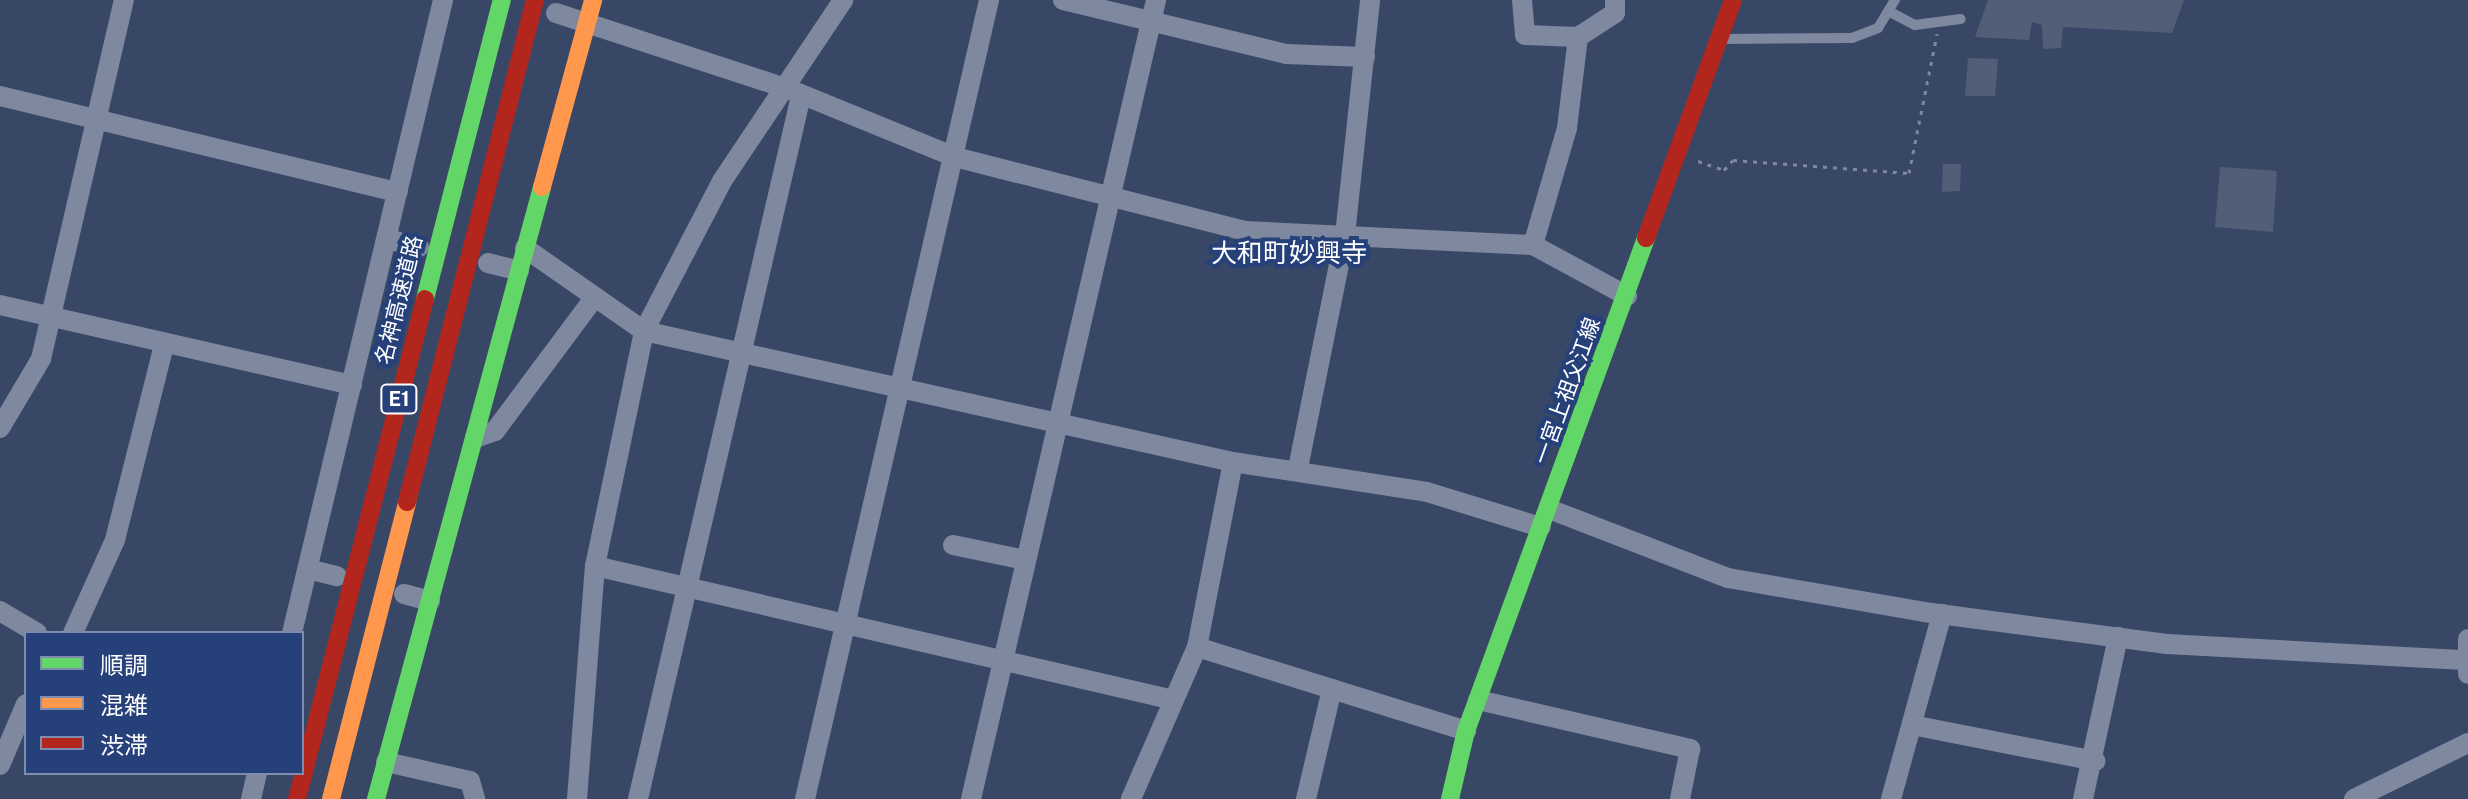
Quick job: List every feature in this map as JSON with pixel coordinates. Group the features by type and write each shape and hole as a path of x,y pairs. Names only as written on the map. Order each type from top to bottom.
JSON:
{"main road":[{"name":"名神高速道路","path":"304,772 502,0"},
{"name":"E1","path":"331,799 535,0"},
{"path":"376,799 593,0"},
{"name":"一宮上祖父江線","path":"1450,799 1466,731 1680,155 1733,0"},
{"name":"名神高速道路","path":"297,799 303,775"}],"street":[{"path":"0,428 41,359 124,0"},
{"path":"292,631 443,0"},
{"path":"577,799 595,566 644,331 722,181 794,92 843,0"},
{"path":"805,799 989,0"},
{"path":"1063,0 1154,10 1286,54 1365,57"},
{"path":"1298,468 1345,235 1370,0"},
{"path":"1522,0 1525,35 1578,37 1615,13 1615,0"},
{"path":"971,799 1154,10"},
{"path":"556,13 794,92 955,157 1112,193 1245,231 1533,245 1627,296"},
{"path":"1533,245 1567,128 1578,37"},
{"path":"638,799 743,356 794,92"},
{"path":"0,96 398,192"},
{"path":"387,239 419,247"},
{"path":"525,248 592,301 644,331 1057,428 1233,462 1298,468 1545,518 1728,578 1942,614 2118,637 2467,667 2468,639"},
{"path":"488,263 519,271"},
{"path":"475,438 495,431 592,301"},
{"path":"0,305 164,345 352,385"},
{"path":"74,631 115,540 164,345"},
{"path":"1131,799 1197,647 1233,462"},
{"path":"953,545 1025,560"},
{"path":"595,566 1174,700"},
{"path":"308,569 337,576"},
{"path":"404,594 430,601"},
{"path":"0,611 34,631"},
{"path":"1891,799 1942,614"},
{"path":"2083,799 2095,761 2118,637"},
{"path":"1197,647 1466,731"},
{"path":"1306,799 1332,689"},
{"path":"1478,700 1690,749 1680,799"},
{"path":"0,765 24,709"},
{"path":"1912,725 2095,761"},
{"path":"2354,799 2385,790 2468,743"},
{"path":"386,762 470,781 475,799"},
{"path":"251,799 257,775"}],"lane":[{"path":"1722,39 1825,43 1878,28 1892,13 1895,0"},
{"path":"1892,13 1939,27 1961,19"}],"path":[{"path":"1680,155 1724,170 1733,160 1909,173 1939,27"}],"building":[{"path":"1988,0 2184,0 2172,33 2063,27 2061,48 2043,49 2042,25 2032,22 2029,40 1975,37"},
{"path":"1968,58 1998,59 1995,96 1965,96"},
{"path":"1943,164 1961,164 1960,191 1942,192"},
{"path":"2220,167 2277,171 2273,232 2215,227"}],"traffic: fast":[{"path":"425,299 502,0"},
{"path":"376,799 542,187"},
{"path":"1450,799 1466,731 1646,238"}],"traffic: slow":[{"path":"542,187 593,0"},
{"path":"331,799 407,502"}],"traffic: jam":[{"path":"407,502 535,0"},
{"path":"1646,238 1733,0"},
{"path":"304,772 425,299"},
{"path":"297,799 303,775"}],"district":[{"name":"大和町妙興寺","path":"1289,253"}]}
